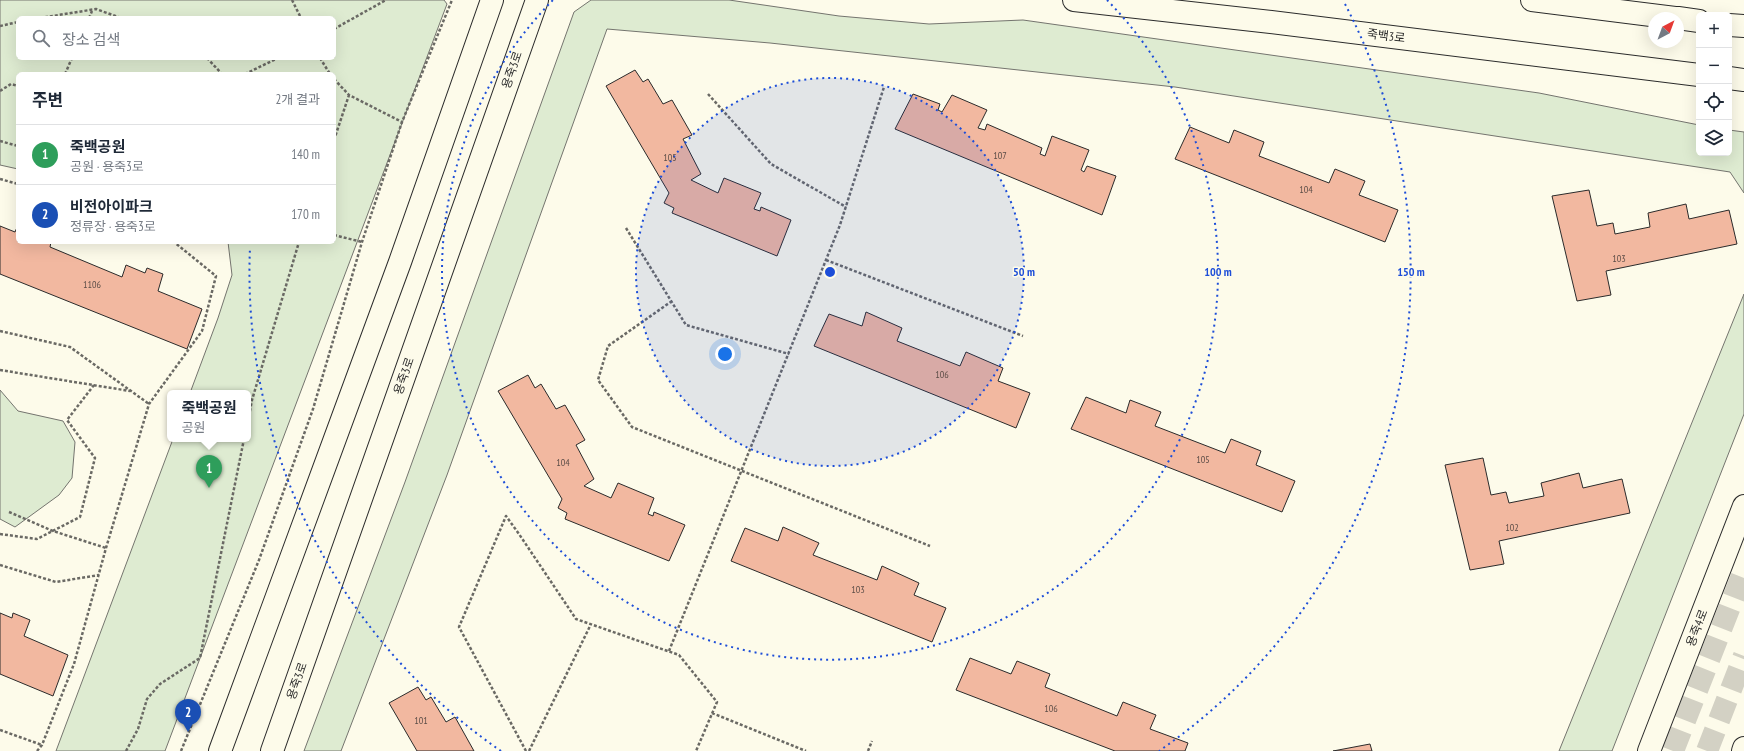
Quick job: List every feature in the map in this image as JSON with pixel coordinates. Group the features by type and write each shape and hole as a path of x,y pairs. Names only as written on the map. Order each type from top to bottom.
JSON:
{"street":[{"path":"220,751 400,262 492,0"},
{"name":"용죽3로","path":"272,751 537,0"},
{"name":"죽백3로","path":"1074,0 1271,22 1696,75"},
{"path":"1532,0 1648,15"},
{"path":"1684,19 1696,21"},
{"path":"1732,25 1744,26"},
{"path":"1732,78 1744,80"},
{"name":"용죽4로","path":"1649,751 1744,506"}],"path":[{"path":"292,0 300,16"},
{"path":"336,28 386,0"},
{"path":"182,751 259,560 313,409 362,242 402,122 452,0"},
{"path":"53,16 96,9 115,16"},
{"path":"90,16 92,10"},
{"path":"0,26 16,22"},
{"path":"66,72 71,60"},
{"path":"209,60 220,72"},
{"path":"249,72 274,60"},
{"path":"321,60 329,72"},
{"path":"336,81 349,95 402,122"},
{"path":"0,91 10,84 16,86"},
{"path":"669,651 826,260 846,207 884,87"},
{"path":"708,94 771,164 846,207"},
{"path":"336,134 349,95"},
{"path":"0,141 16,145"},
{"path":"0,179 16,183"},
{"path":"626,228 686,326 789,354"},
{"path":"336,236 362,242"},
{"path":"37,751 42,745 74,664 106,548 149,404 202,330 216,276 176,244"},
{"path":"251,405 298,244"},
{"path":"826,260 1023,336"},
{"path":"672,301 608,346 598,380 632,427 930,546"},
{"path":"0,330 70,347 149,404"},
{"path":"0,370 132,391"},
{"path":"0,534 37,539 80,517 95,458 67,420 94,385"},
{"path":"126,751 138,729 148,699 160,684 200,658 243,442"},
{"path":"10,512 53,531 106,548"},
{"path":"526,751 459,627 506,516 576,619 679,655 717,702 696,751"},
{"path":"0,565 56,582 99,575"},
{"path":"529,751 591,624"},
{"path":"712,713 806,751"},
{"path":"0,730 42,745"},
{"path":"868,751 872,741"}],"green space":[{"path":"0,0 444,0 447,4 165,751 56,751 172,442 251,442 251,390 191,390 218,318 232,275 228,244 336,244 336,72 16,72 16,169 0,165"},
{"path":"591,0 729,0 839,16 929,24 1023,20 1539,93 1696,124 1696,156 1732,156 1732,130 1744,132 1744,193 1730,172 1175,87 770,43 607,29 447,475 341,751 304,751 405,482 574,12"},
{"path":"1744,294 1744,414 1612,751 1559,751"},
{"path":"0,390 18,411 63,421 75,442 72,478 59,495 15,527 0,519"}],"building":[{"path":"635,70 643,82 648,79 663,104 672,100 692,135 683,139 701,174 691,180 718,193 724,178 761,193 754,209 760,211 761,207 791,220 777,256 672,213 674,208 664,203 669,193 606,86"},
{"path":"913,94 940,104 938,110 942,112 952,95 987,110 978,128 985,130 987,124 1042,148 1040,154 1045,156 1052,136 1089,150 1081,170 1084,172 1087,166 1116,176 1102,215 895,129"},
{"path":"1190,127 1229,143 1234,130 1264,142 1259,156 1329,183 1335,169 1365,181 1359,195 1398,210 1385,242 1175,159"},
{"path":"1589,190 1597,226 1613,223 1615,234 1650,227 1648,213 1686,204 1689,219 1729,210 1737,244 1606,271 1611,295 1577,301 1552,196"},
{"path":"0,226 15,232 16,230 16,244 51,244 50,247 122,277 126,265 145,273 147,268 163,274 158,291 202,309 187,349 0,274"},
{"path":"866,312 902,328 897,341 960,366 966,352 1003,368 998,381 1030,393 1016,428 814,346 829,314 862,326"},
{"path":"528,375 535,388 541,384 556,409 565,405 585,440 576,445 594,479 584,486 611,498 618,483 654,498 648,514 653,516 654,512 685,525 669,561 565,519 567,513 558,508 562,499 498,391"},
{"path":"1086,397 1126,413 1130,400 1161,412 1155,426 1225,453 1231,439 1261,451 1256,465 1295,481 1282,512 1071,429"},
{"path":"1483,458 1491,495 1506,492 1509,503 1544,496 1541,483 1579,473 1583,488 1622,479 1630,513 1499,541 1504,564 1470,570 1445,465"},
{"path":"783,527 819,543 813,555 877,580 882,566 919,583 914,595 946,608 932,642 731,561 745,528 778,541"},
{"path":"0,613 12,618 13,613 30,620 24,636 68,655 53,696 0,674"},
{"path":"970,658 1011,674 1017,661 1050,674 1045,687 1117,716 1123,702 1156,715 1150,729 1188,743 1185,751 1115,751 956,690"},
{"path":"418,687 426,700 431,697 446,722 455,717 474,751 417,751 389,703"},
{"path":"1370,744 1372,751 1333,751"}],"tunnel":[{"path":"1673,751 1744,571"},
{"path":"1707,751 1744,656"}],"place":[{"name":"죽백공원","path":"209,488"},
{"name":"비전아이파크","path":"188,732"}]}
